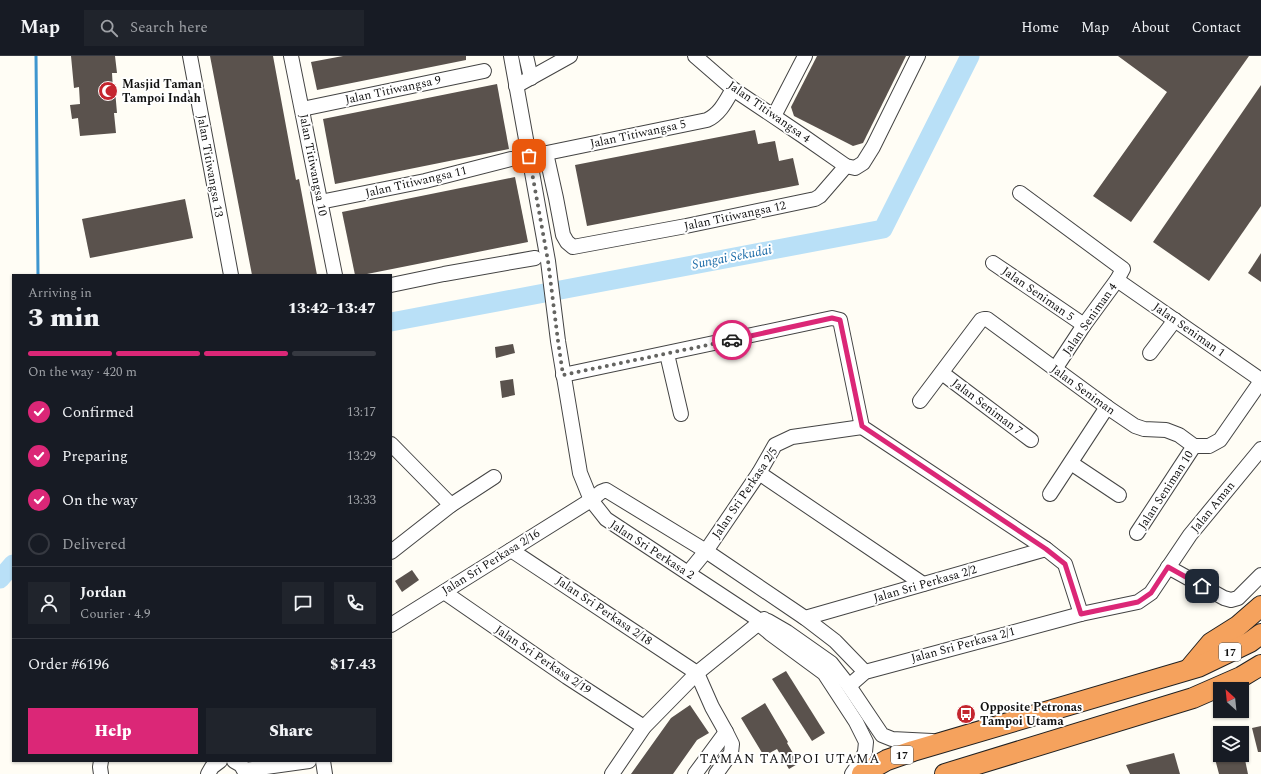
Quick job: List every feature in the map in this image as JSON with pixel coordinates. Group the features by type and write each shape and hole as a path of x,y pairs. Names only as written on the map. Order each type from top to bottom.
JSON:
{"highway":[{"path":"1188,670 1211,643 1238,626 1261,606"},
{"name":"17","path":"862,774 887,760 913,751 1188,670 1250,642 1261,634"},
{"name":"17","path":"951,773 1192,698 1241,677 1261,665"},
{"path":"1249,686 1261,681"},
{"path":"1192,698 1204,699 1213,697"}],"street":[{"name":"Jalan Titiwangsa 13","path":"190,56 231,274"},
{"name":"Jalan Titiwangsa 10","path":"292,56 335,274"},
{"name":"Jalan Sri Perkasa 2","path":"511,56 529,156 542,259 554,310 563,375 580,473 591,500 606,520 760,620 824,673 856,722 866,742 862,761 852,774"},
{"path":"526,56 532,78"},
{"path":"516,86 570,56"},
{"name":"Jalan Titiwangsa 4","path":"695,56 733,89 846,166"},
{"path":"774,116 805,56"},
{"path":"846,166 855,168 863,163 873,147 918,56"},
{"name":"Jalan Titiwangsa 9","path":"302,109 484,71"},
{"name":"Jalan Titiwangsa 5","path":"529,156 707,120 714,117 720,111 733,89"},
{"name":"Jalan Titiwangsa 12","path":"546,153 563,235 567,242 573,247 686,226 815,199 820,196 846,166"},
{"name":"Jalan Titiwangsa 11","path":"320,202 425,181 510,160"},
{"name":"Jalan Seniman 1","path":"1020,194 1175,320 1261,381"},
{"path":"392,285 444,274 542,259"},
{"name":"Jalan Seniman 5","path":"993,262 1084,325"},
{"name":"Jalan Seniman 4","path":"1055,369 1120,274"},
{"path":"563,375 832,318 840,320 862,426 1046,549 1065,564 1081,614"},
{"name":"Jalan Seniman","path":"920,401 981,320 987,319 1135,426 1144,429 1166,430 1179,435 1194,446"},
{"path":"1150,353 1175,320"},
{"path":"667,354 681,414"},
{"name":"Jalan Seniman 7","path":"942,373 1031,440"},
{"path":"1194,446 1209,446 1220,440 1261,381"},
{"path":"1050,494 1107,407"},
{"name":"Jalan Sri Perkasa 2/5","path":"688,573 706,551 759,473 775,445 792,437 862,426"},
{"path":"392,445 450,505"},
{"name":"Jalan Seniman 10","path":"1137,533 1194,446"},
{"name":"Jalan Aman","path":"1151,593 1190,535 1261,449"},
{"path":"1071,463 1119,495"},
{"path":"759,473 923,584"},
{"path":"392,551 450,505 494,476"},
{"name":"Jalan Sri Perkasa 2/16","path":"392,624 606,490 706,551"},
{"name":"Jalan Sri Perkasa 2/2","path":"805,618 1046,549"},
{"name":"Jalan Sri Perkasa 2/18","path":"511,550 697,673"},
{"path":"706,551 805,618 834,641 864,672"},
{"path":"1168,567 1224,598 1231,600 1238,598 1261,575"},
{"name":"Jalan Sri Perkasa 2/19","path":"444,592 567,677 644,727"},
{"name":"Jalan Sri Perkasa 2/1","path":"849,686 864,672 1081,614 1138,602 1151,593"},
{"name":"Jalan Sri Perkasa 2","path":"760,620 787,632 832,663 882,735 892,739 944,742"},
{"path":"612,774 644,727 697,673 760,620"},
{"path":"697,673 712,707 729,738 731,753 716,774"},
{"path":"695,774 729,738"},
{"path":"101,762 101,774"},
{"path":"208,774 212,767 219,762"},
{"path":"242,768 299,762"},
{"path":"323,762 325,774"}],"building":[{"path":"71,56 115,56 117,73 112,73 117,113 114,113 116,133 80,136 78,118 72,119 70,105 80,104 79,87 74,88"},
{"path":"210,56 273,56 296,180 299,179 317,274 252,274"},
{"path":"343,56 466,56 466,60 317,90 311,62"},
{"path":"817,56 906,56 863,143 853,146 794,116 791,107"},
{"path":"1118,56 1249,56 1131,222 1093,196 1167,92"},
{"path":"497,84 509,149 335,184 323,119"},
{"path":"1261,85 1261,206 1209,281 1153,242"},
{"path":"755,130 758,144 775,141 779,161 793,158 799,185 587,226 575,165"},
{"path":"515,177 528,242 367,274 355,274 342,212"},
{"path":"185,199 193,238 90,258 82,219"},
{"path":"1261,253 1261,282 1248,273"},
{"path":"513,344 515,353 496,358 495,347"},
{"path":"513,379 515,395 502,398 500,381"},
{"path":"412,570 419,580 402,592 395,581"},
{"path":"786,671 825,733 812,741 772,679"},
{"path":"765,703 799,763 789,769 777,749 764,756 741,718"},
{"path":"690,705 709,733 697,740 673,774 631,774 671,718"},
{"path":"1261,726 1261,752 1258,752 1252,728"},
{"path":"1174,753 1180,774 1130,774 1126,765"},
{"path":"1216,762 1245,762 1248,774 1219,774"}],"waterway":[{"path":"36,56 38,274"},
{"name":"Sungai Sekudai","path":"392,322 883,229 970,56"},
{"name":"Sungai Sekudai","path":"0,579 12,565"}],"way so far":[{"path":"529,156 548,261 563,375 732,340"}],"place":[{"name":"Masjid Taman Tampoi Indah","path":"108,91"},
{"name":"Opposite Petronas Tampoi Utama","path":"966,714"}],"district":[{"name":"TAMAN TAMPOI UTAMA","path":"790,759"}],"route":[{"path":"732,340 832,318 840,320 862,426 1046,549 1065,564 1081,614 1138,602 1151,593 1168,567 1202,586"}]}
